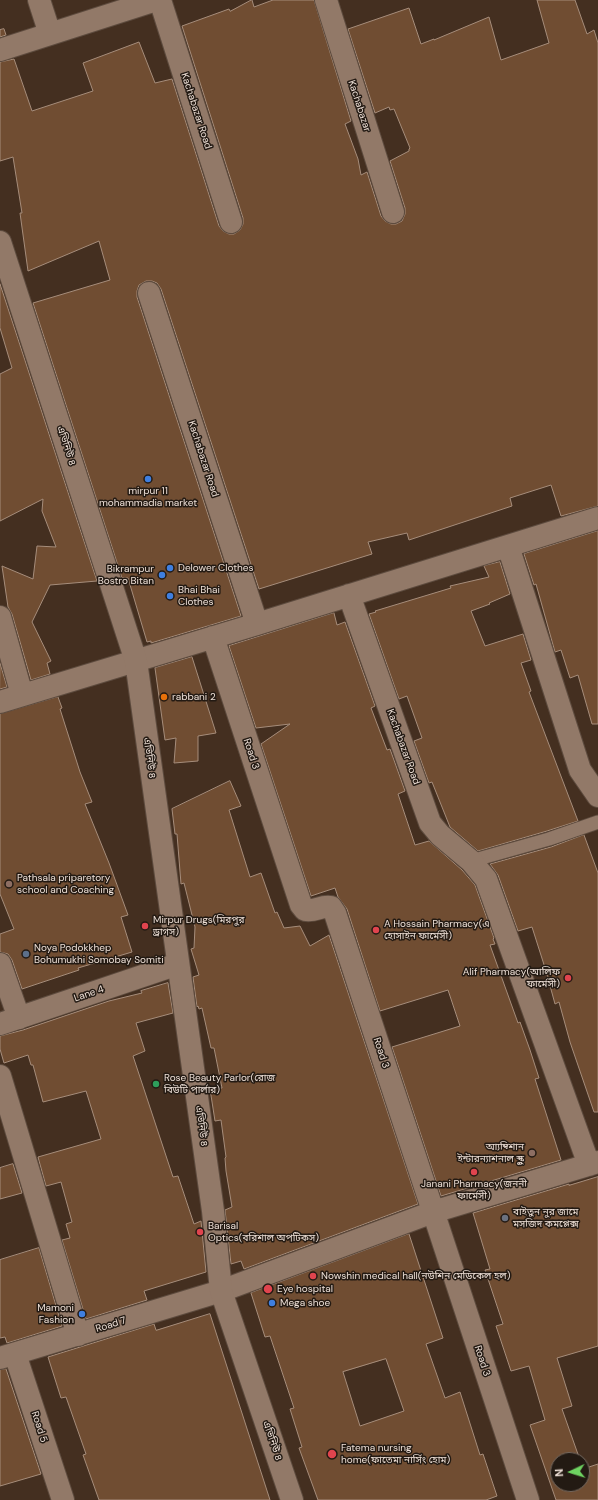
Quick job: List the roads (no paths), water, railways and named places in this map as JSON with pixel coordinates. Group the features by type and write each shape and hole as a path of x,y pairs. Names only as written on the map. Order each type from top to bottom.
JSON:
{"street":[{"path":"39,0 50,34"},
{"path":"0,50 156,0"},
{"name":"Kachabazar Road","path":"160,0 231,222"},
{"name":"Kachabazar","path":"326,0 393,212"},
{"name":"এভিনিউ ৪","path":"0,242 136,661 212,1211 221,1291 292,1500"},
{"name":"Kachabazar Road","path":"149,293 257,624"},
{"path":"0,702 598,518"},
{"path":"508,546 580,770 598,796"},
{"name":"Kachabazar Road","path":"348,595 430,823 440,835 471,861 486,879 593,1163"},
{"path":"0,617 22,695"},
{"name":"Road 3","path":"213,637 301,905 305,910 312,911 326,906 331,907 335,913 528,1500"},
{"path":"0,964 10,1021"},
{"name":"Lane 4","path":"10,1021 178,964"},
{"path":"0,1076 78,1335"},
{"path":"221,1291 433,1212 593,1163"},
{"name":"Road 7","path":"8,1356 221,1291"},
{"name":"Road 5","path":"8,1356 63,1500"}],"lane":[{"path":"471,861 549,839 598,822"}],"place":[{"name":"mirpur 11 mohammadia market","path":"148,479"},
{"name":"Delower Clothes","path":"170,568"},
{"name":"Bikrampur Bostro Bitan","path":"162,575"},
{"name":"Bhai Bhai Clothes","path":"170,596"},
{"name":"rabbani 2","path":"164,697"},
{"name":"Pathsala priparetory school and Coaching","path":"9,884"},
{"name":"Mirpur Drugs(মিরপুর ড্রাগস)","path":"145,926"},
{"name":"A Hossain Pharmacy(এ হোসাইন ফার্মেসী)","path":"376,930"},
{"name":"Noya Podokkhep Bohumukhi Somobay Somiti","path":"26,954"},
{"name":"Alif Pharmacy(আলিফ ফার্মেসী)","path":"568,978"},
{"name":"Rose Beauty Parlor(রোজ বিউটি পার্লার)","path":"156,1084"},
{"name":"আ্যম্বিশান ইন্টারন্যাশনাল স্কুল","path":"532,1153"},
{"name":"Janani Pharmacy(জননী ফার্মেসী)","path":"474,1172"},
{"name":"বাইতুন নুর জামে মসজিদ কমপ্লেক্স","path":"505,1218"},
{"name":"Barisal Optics(বরিশাল অপটিকস)","path":"200,1232"},
{"name":"Nowshin medical hall(নউশিন মেডিকেল হল)","path":"313,1276"},
{"name":"Eye hospital","path":"268,1289"},
{"name":"Mega shoe","path":"272,1303"},
{"name":"Mamoni Fashion","path":"82,1314"},
{"name":"Fatema nursing home(ফাতেমা নার্সিং হোম)","path":"332,1454"}]}
